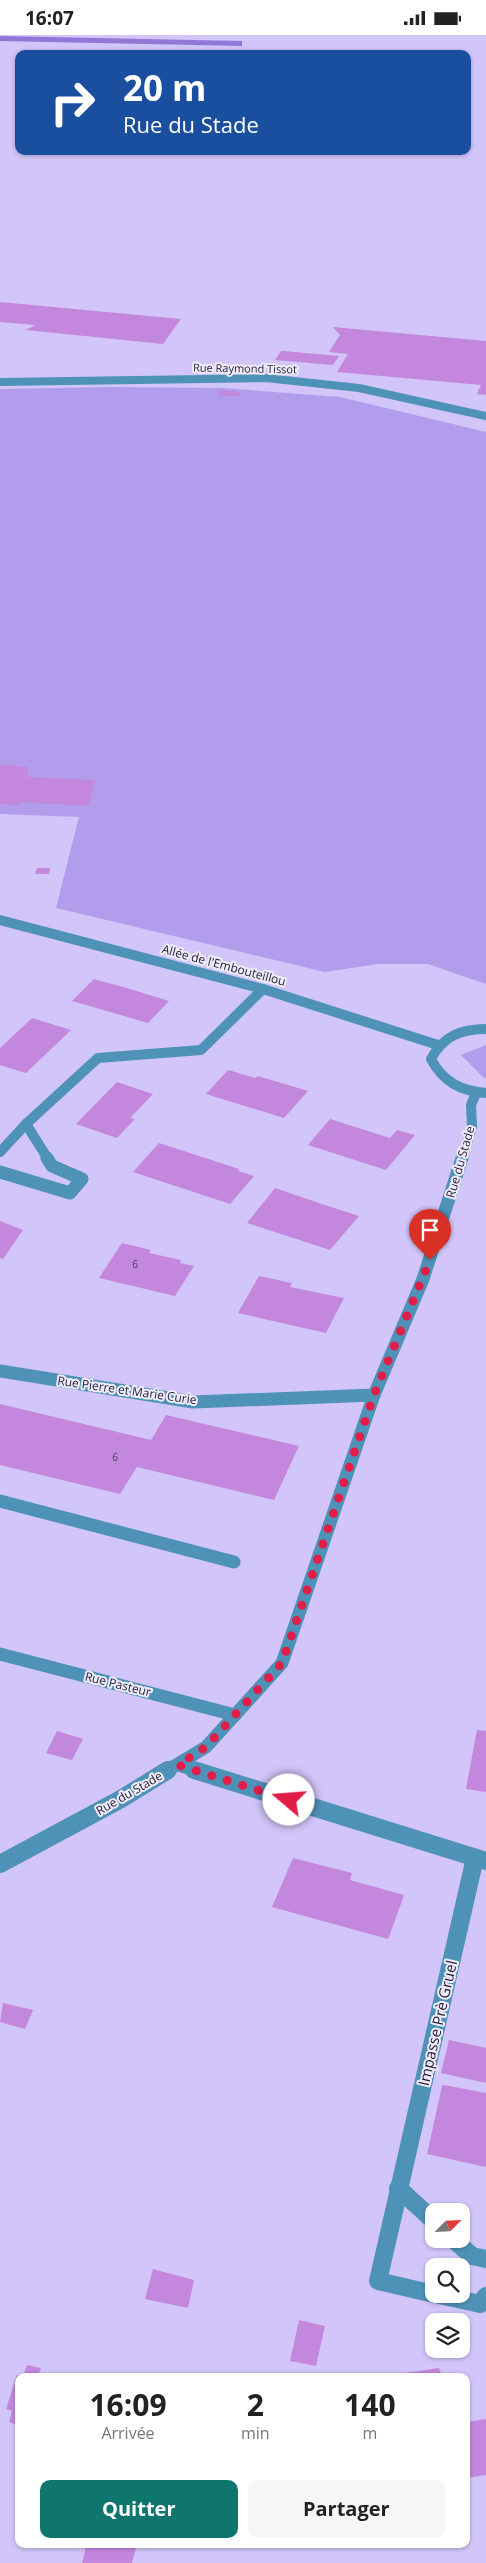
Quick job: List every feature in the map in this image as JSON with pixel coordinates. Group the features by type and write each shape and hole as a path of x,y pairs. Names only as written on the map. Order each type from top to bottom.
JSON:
{"street":[{"name":"Rue Raymond Tissot","path":"0,382 266,378 359,388 486,416"},
{"name":"Allée de l'Embouteillou","path":"0,920 263,989 438,1045"},
{"path":"0,1153 26,1124 98,1058 201,1051 263,989"},
{"path":"481,1093 454,1085 438,1073 431,1059 438,1045 453,1034 475,1029 486,1029"},
{"name":"Rue du Stade","path":"0,1864 121,1799 206,1747 282,1663 374,1395 423,1279 472,1127 471,1105 481,1093"},
{"path":"0,1172 70,1193 82,1179 52,1166 26,1124"},
{"name":"Rue Pierre et Marie Curie","path":"0,1371 193,1402 374,1395"},
{"path":"0,1501 234,1562"},
{"name":"Rue Pasteur","path":"0,1654 235,1715"},
{"name":"Impasse Prè Gruel","path":"178,1765 481,1860 398,2188 378,2281 425,2292"},
{"path":"398,2188 425,2213"},
{"path":"463,2248 472,2256 486,2259"},
{"name":"Impasse Prè Gruel","path":"470,2301 480,2303 486,2296"}],"shaded area":[{"path":"0,36 242,41 242,46 0,41"},
{"path":"223,388 340,397 486,432 486,984 428,964 378,964 325,972 56,908 79,817 0,814 0,389"},
{"path":"486,1045 486,1078 484,1078 461,1055"}],"building":[{"path":"0,302 181,319 163,344 26,330 35,325 0,322"},
{"path":"333,327 486,341 486,395 477,394 481,385 337,372 348,354 329,352 340,335"},
{"path":"281,351 339,356 333,365 275,360"},
{"path":"220,390 240,392 238,396 218,395"},
{"path":"0,765 29,767 27,777 95,780 88,806 20,802 18,805 0,804"},
{"path":"37,868 50,868 49,874 35,874"},
{"path":"94,979 169,1001 148,1023 72,1001"},
{"path":"32,1018 71,1030 26,1073 0,1065 0,1048"},
{"path":"228,1070 255,1078 258,1076 308,1091 284,1118 206,1094"},
{"path":"117,1082 153,1094 130,1118 135,1119 117,1138 76,1124"},
{"path":"330,1119 390,1138 397,1130 415,1135 386,1170 308,1145"},
{"path":"159,1143 239,1169 238,1171 254,1176 230,1204 133,1172"},
{"path":"275,1188 359,1216 330,1250 247,1223"},
{"path":"0,1221 23,1230 3,1259 0,1258"},
{"path":"122,1243 151,1250 149,1253 181,1260 180,1263 194,1266 175,1296 99,1278"},
{"path":"259,1276 292,1283 290,1287 344,1298 326,1333 238,1313"},
{"path":"0,1404 151,1440 166,1415 299,1446 274,1500 137,1467 120,1494 0,1465"},
{"path":"477,1730 486,1731 486,1792 466,1789"},
{"path":"57,1731 83,1739 72,1760 46,1753"},
{"path":"293,1858 352,1873 350,1880 404,1895 388,1939 272,1907"},
{"path":"3,2003 33,2010 25,2029 0,2022"},
{"path":"449,2040 486,2048 486,2083 441,2073"},
{"path":"442,2086 486,2093 486,2167 427,2154"},
{"path":"153,2269 194,2280 188,2308 145,2299"},
{"path":"299,2320 325,2326 316,2366 290,2361"},
{"path":"27,2365 41,2368 39,2373 24,2373"},
{"path":"439,2368 441,2373 405,2373"},
{"path":"15,2381 15,2424 9,2422 12,2411 6,2409"},
{"path":"486,2419 486,2475 470,2477 470,2421"},
{"path":"86,2548 136,2548 132,2563 82,2563"}],"route":[{"path":"289,1800 178,1765 206,1747 282,1663 374,1395 430,1260"}]}
